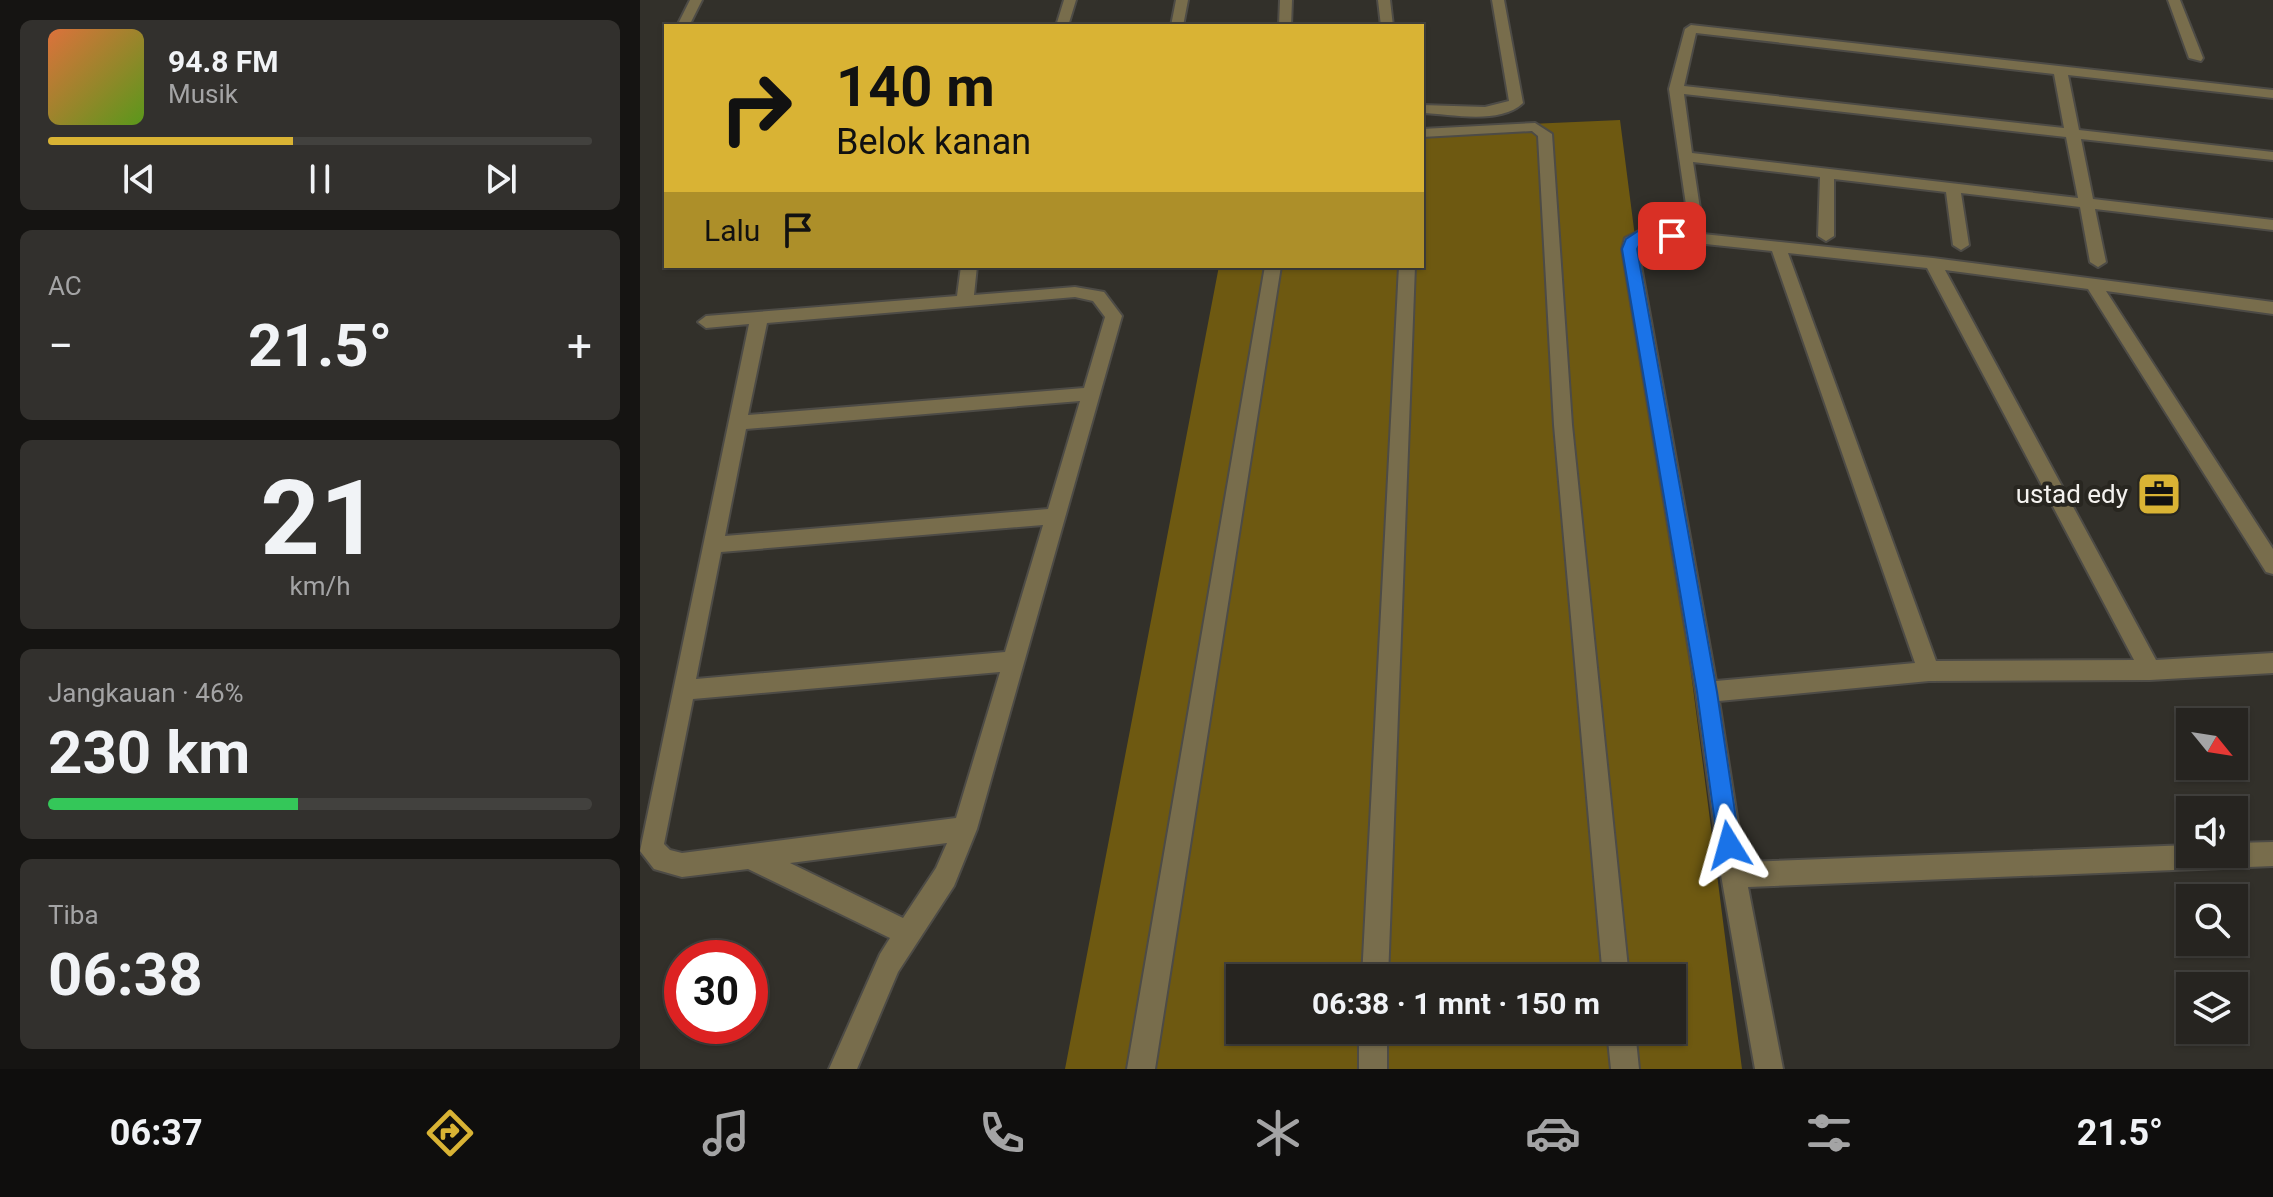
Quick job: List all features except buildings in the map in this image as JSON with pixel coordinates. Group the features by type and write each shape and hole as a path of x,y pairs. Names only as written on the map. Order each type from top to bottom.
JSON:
{"street":[{"path":"684,24 696,0"},
{"path":"1063,24 1070,0"},
{"path":"1177,24 1182,0"},
{"path":"1285,24 1286,0"},
{"path":"1384,0 1387,24"},
{"path":"1424,109 1493,111 1510,109 1516,103 1498,0"},
{"path":"2174,0 2196,58"},
{"path":"1694,222 1676,89 1691,29 2273,94"},
{"path":"2060,70 2098,262"},
{"path":"1676,89 2273,156"},
{"path":"1424,133 1535,127 1545,134 1563,425 1615,964"},
{"path":"1686,157 2273,225"},
{"path":"1826,236 1827,173"},
{"path":"1953,188 1961,245"},
{"path":"1769,1069 1733,875 1707,692 1631,242 1645,233 1933,263 2273,308"},
{"path":"1778,247 1929,671"},
{"path":"1933,263 2150,670"},
{"path":"965,301 969,268"},
{"path":"1141,1069 1273,268"},
{"path":"1376,964 1407,268"},
{"path":"2092,282 2273,566"},
{"path":"706,322 1075,292 1098,296 1114,316 965,829 945,877 889,963 843,1069"},
{"path":"759,318 651,848 663,860 682,865 965,829"},
{"path":"737,423 1091,394"},
{"path":"713,545 1056,516"},
{"path":"683,690 1014,661"},
{"path":"1707,692 1929,671 2150,670 2273,663"},
{"path":"1733,875 2273,854"},
{"path":"749,857 909,934"},
{"path":"1373,1044 1373,1069"},
{"path":"1622,1044 1625,1069"}],"shaded area":[{"path":"1620,120 1742,1069 1065,1069 1219,268 1424,268 1424,129"}],"place":[{"name":"ustad edy","path":"2159,494"}],"route":[{"path":"1672,236 1638,235 1631,242 1630,249 1707,692 1729,845"}]}
